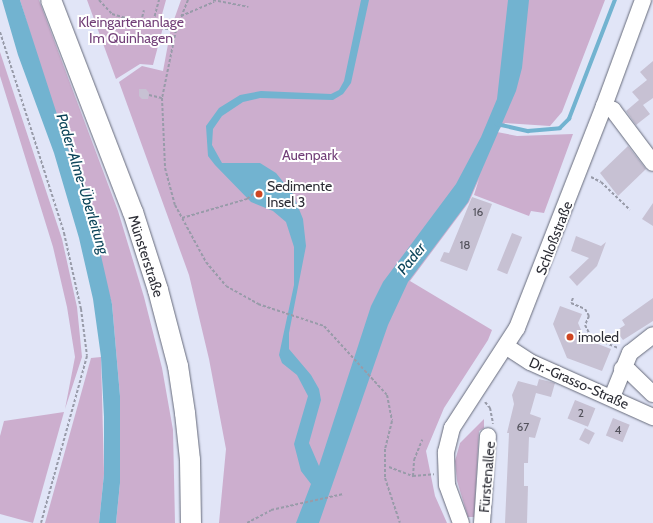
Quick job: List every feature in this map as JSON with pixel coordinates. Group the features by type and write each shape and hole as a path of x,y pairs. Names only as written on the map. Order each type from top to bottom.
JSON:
{"main road":[{"name":"Münsterstraße","path":"51,0 132,212 158,290 178,366 185,413 190,460 191,523"}],"street":[{"name":"Schloßstraße","path":"446,468 446,452 452,428 476,389 507,347 536,284 643,0"},
{"path":"604,106 612,110 653,163"},
{"path":"612,397 622,369 630,353 653,335"},
{"name":"Dr.-Grasso-Straße","path":"507,347 525,360 612,397 653,417"},
{"path":"622,369 629,371 653,394"},
{"name":"Fürstenallee","path":"482,523 488,436"},
{"name":"Fürstenallee","path":"446,468 450,495 461,523"}],"path":[{"path":"99,0 112,14 152,26 176,30"},
{"path":"152,26 159,0"},
{"path":"188,0 176,30 162,98 165,168 182,218 206,262 226,286 258,304 286,312 324,326 351,352 378,383 391,405 392,421 386,449 384,471 400,523"},
{"path":"181,16 214,1 248,7"},
{"path":"141,22 144,10"},
{"path":"0,32 64,233 81,309 87,356 41,523"},
{"path":"148,95 162,98"},
{"path":"588,176 601,182 630,210"},
{"path":"182,218 248,199 253,194"},
{"path":"573,298 571,303 585,309 589,316 585,325 591,337 630,353"},
{"name":"Fürstenallee","path":"476,389 490,408 494,430 488,436"},
{"path":"413,476 414,460 422,440"},
{"path":"388,467 413,476 446,468"},
{"path":"247,523 271,510 343,494"}],"green space":[{"path":"20,0 39,0 118,211 144,297 162,368 173,430 175,523 116,523 120,483 120,396 112,304"},
{"name":"Kleingartenanlage Im Quinhagen","path":"87,0 166,0 161,18 165,20 153,65 140,64 116,79"},
{"name":"Auenpark","path":"181,0 605,0 562,112 550,126 505,123 497,132 517,136 573,134 544,213 531,211 529,216 474,195 479,179 469,202 410,281 492,330 488,340 444,408 426,451 435,496 447,523 219,523 226,449 209,359 189,275 119,82 142,66 163,71 171,28"},
{"path":"0,52 62,239 77,307 82,357 65,409 75,357 67,307 53,247 0,76"},
{"path":"101,357 104,474 99,523 45,523 91,358"},
{"path":"64,412 33,523 0,514 0,436 4,421"},
{"path":"484,419 484,428 479,431 474,517 468,517 457,481 455,461 460,443"}],"water":[{"path":"2,0 20,0 97,238 112,304 120,396 120,483 116,523 99,523 104,474 104,417 101,357 93,299 79,238 54,153 18,55"},
{"name":"Pader","path":"361,0 369,0 351,83 343,94 333,100 260,98 243,102 222,116 213,129 212,145 222,163 260,163 276,173 293,194 303,219 306,246 289,333 289,349 311,375 319,389 321,400 309,443 319,466 371,306 383,282 456,184 481,137 497,99 508,0 529,0 522,68 516,91 468,202 408,282 388,325 319,523 296,523 311,484 301,471 294,444 308,396 297,375 282,363 279,355 294,285 294,247 286,222 273,211 251,202 208,156 206,126 219,108 240,95 261,91 331,94 339,90 344,81"}],"building":[{"path":"653,61 653,98 643,105 650,114 636,125 626,111 639,100 632,92 647,80 640,72"},
{"path":"139,89 146,89 149,93 148,99 142,99 139,96"},
{"path":"628,146 646,169 618,196 600,173"},
{"path":"472,197 492,204 467,271 440,261 444,252 449,253"},
{"path":"653,203 653,226 642,219"},
{"path":"512,233 522,237 507,274 497,270"},
{"path":"576,236 601,246 606,242 597,266 577,286 569,277 589,258 571,251"},
{"path":"653,298 653,321 623,340 616,331 625,325 622,320"},
{"path":"560,306 582,314 578,323 585,339 611,349 602,371 567,358 553,324"},
{"path":"539,379 555,383 551,397 536,393 530,414 541,418 535,438 529,437 528,463 524,463 524,486 528,486 527,523 505,523 509,433 507,433 514,404 512,395 518,381 537,386"},
{"path":"575,400 595,408 588,427 568,419"},
{"path":"613,418 630,425 623,442 606,436"},
{"path":"585,428 595,433 589,445 579,440"}],"waterway":[{"path":"497,124 528,131 560,128 569,119 615,0"}],"place":[{"name":"Sedimente Insel 3","path":"259,194"},
{"name":"imoled","path":"570,337"}],"water label":[{"name":"Pader-Alme-Überleitung","path":"82,184"}]}
